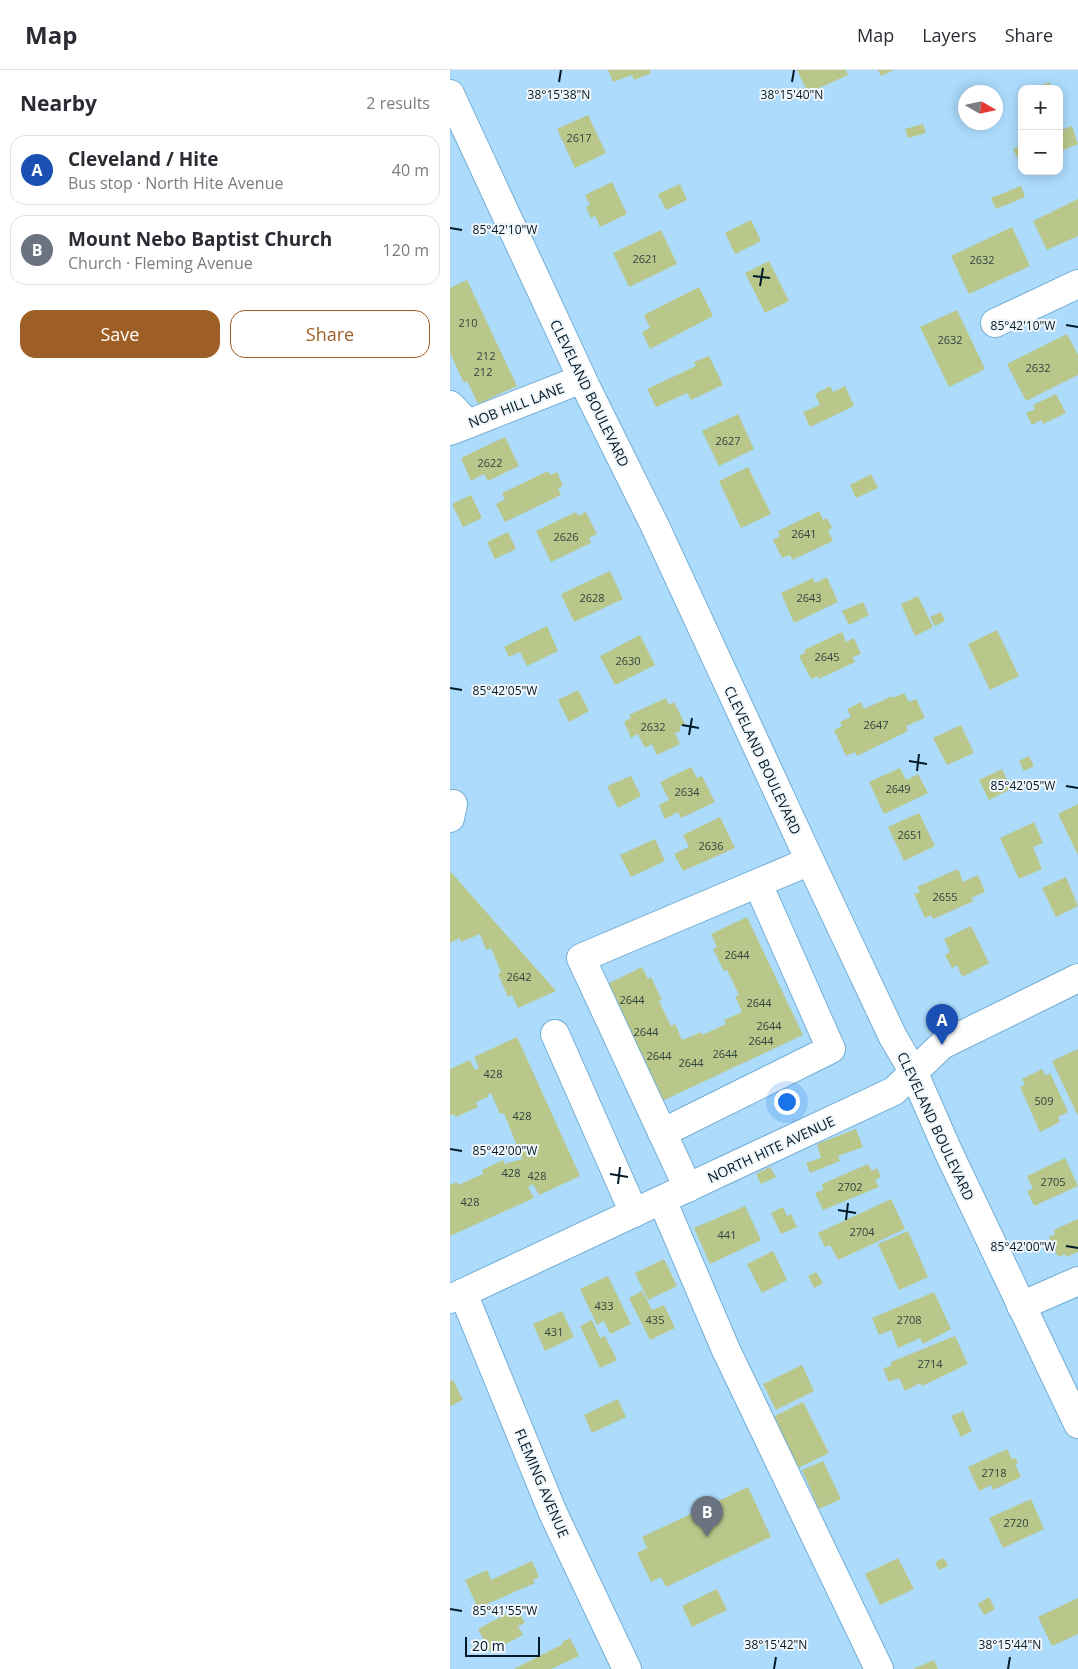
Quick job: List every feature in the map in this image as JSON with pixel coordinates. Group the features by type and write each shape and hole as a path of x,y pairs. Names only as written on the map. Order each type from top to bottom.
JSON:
{"street":[{"name":"CLEVELAND BOULEVARD","path":"450,94 582,379 655,526 810,861 893,1036 913,1072 946,1149 1078,1424"},
{"path":"995,323 1078,284"},
{"name":"NOB HILL LANE","path":"456,420 582,379"},
{"path":"688,1188 581,958 810,861"},
{"path":"662,1132 831,1050 758,884"},
{"name":"NORTH HITE AVENUE","path":"456,1296 894,1091 942,1045 1078,978"},
{"path":"555,1034 634,1213"},
{"path":"662,1200 726,1350 879,1669"},
{"path":"1021,1306 1078,1281"},
{"name":"FLEMING AVENUE","path":"456,1296 553,1513 627,1669"}],"building":[{"path":"608,70 650,70 651,73 634,80 632,75 613,82"},
{"path":"797,70 846,70 848,75 808,93"},
{"path":"878,70 894,70 881,76"},
{"path":"588,115 606,153 575,168 557,129"},
{"path":"923,124 926,133 908,138 905,129"},
{"path":"1072,126 1078,144 1063,150 1063,129"},
{"path":"1018,147 1018,159 1013,149"},
{"path":"612,182 627,214 600,227 595,216 591,218 586,207 590,205 585,195"},
{"path":"680,184 687,200 666,210 658,194"},
{"path":"1021,186 1025,197 996,209 991,198"},
{"path":"1078,199 1078,236 1047,250 1033,221"},
{"path":"751,220 761,241 735,254 725,233"},
{"path":"1012,227 1030,266 969,294 951,256"},
{"path":"661,230 677,264 629,287 613,253"},
{"path":"769,261 789,301 765,313 745,273"},
{"path":"467,280 517,386 478,404 467,381 464,383 450,353 450,288"},
{"path":"699,287 713,316 650,349 642,332 650,328 644,315"},
{"path":"957,310 985,369 949,387 920,327"},
{"path":"1067,334 1078,355 1078,375 1026,401 1007,364"},
{"path":"709,356 723,385 691,400 687,393 656,407 647,389 696,366 694,362"},
{"path":"830,386 833,392 845,386 854,406 810,427 803,412 820,405 815,394"},
{"path":"1056,394 1066,413 1043,424 1041,420 1032,425 1026,413 1035,409 1033,405"},
{"path":"738,414 754,449 719,466 702,431"},
{"path":"505,437 519,466 488,481 484,474 471,481 461,458"},
{"path":"748,467 771,514 741,528 719,481"},
{"path":"548,471 550,475 557,472 563,486 558,488 561,495 505,522 496,504 505,499 502,493"},
{"path":"871,474 878,488 856,498 850,485"},
{"path":"471,495 482,518 463,527 452,504"},
{"path":"819,511 823,520 827,518 832,528 828,530 833,541 792,560 790,555 782,558 773,540 780,536 778,531"},
{"path":"576,512 578,516 586,512 597,534 589,538 591,543 551,562 536,531"},
{"path":"508,532 516,549 495,559 487,542"},
{"path":"610,571 623,599 574,622 561,594"},
{"path":"827,577 838,602 794,623 781,593 813,578 815,583"},
{"path":"918,596 933,627 915,636 901,604"},
{"path":"863,602 869,615 849,625 842,611"},
{"path":"941,612 945,621 935,626 930,617"},
{"path":"547,626 558,651 527,666 520,652 509,657 504,647"},
{"path":"997,630 1019,676 990,690 968,644"},
{"path":"842,632 846,642 854,638 861,654 853,657 855,662 819,679 818,676 811,679 799,656 806,652 804,650"},
{"path":"640,635 655,665 615,685 600,656"},
{"path":"578,690 589,711 569,722 558,700"},
{"path":"904,693 909,702 916,699 925,718 906,726 908,731 857,756 855,752 846,756 834,730 842,726 840,722 851,717 847,709 861,702 864,709 892,696 893,698"},
{"path":"666,698 669,705 674,702 685,724 679,727 681,731 675,733 680,744 657,755 652,744 645,748 638,734 631,738 624,722 631,718 629,715"},
{"path":"961,725 974,753 947,765 933,738"},
{"path":"1029,756 1034,766 1024,771 1019,761"},
{"path":"691,767 697,778 702,776 715,802 681,818 678,812 665,819 659,805 669,800 660,782"},
{"path":"900,768 906,780 918,774 928,793 884,814 869,782"},
{"path":"1002,769 1011,789 989,800 979,780"},
{"path":"631,776 641,796 618,808 607,786"},
{"path":"1078,804 1078,855 1058,814"},
{"path":"919,813 935,846 904,861 888,827"},
{"path":"720,817 735,848 683,871 674,854 689,847 683,835"},
{"path":"1034,822 1043,843 1033,847 1042,869 1019,879 1000,838"},
{"path":"655,839 665,861 631,877 620,855"},
{"path":"958,869 963,882 978,875 985,892 971,898 974,901 933,919 931,915 925,918 914,894 920,892 917,887"},
{"path":"450,871 556,991 518,1008 512,995 508,997 498,974 501,972 491,948 486,950 480,934 461,942 460,938 450,943"},
{"path":"1066,877 1078,906 1056,917 1042,888"},
{"path":"747,917 803,1035 660,1102 605,985 642,967 648,979 651,977 662,1000 659,1001 671,1026 675,1024 682,1040 701,1032 702,1035 726,1024 724,1020 742,1012 735,996 739,995 727,970 724,971 713,949 717,947 711,934"},
{"path":"971,926 989,963 962,977 957,965 952,968 945,955 950,952 944,939"},
{"path":"517,1037 580,1176 539,1195 533,1184 528,1187 534,1198 450,1236 450,1185 457,1182 458,1185 483,1174 482,1170 503,1160 505,1164 522,1159 504,1113 500,1114 491,1093 488,1097 476,1102 478,1107 456,1117 454,1114 450,1116 450,1069 470,1060 475,1070 479,1068 474,1057"},
{"path":"1078,1049 1078,1116 1052,1061"},
{"path":"1042,1069 1046,1076 1050,1073 1068,1112 1058,1117 1060,1122 1040,1132 1020,1087 1025,1085 1022,1079"},
{"path":"856,1129 863,1147 838,1156 840,1161 810,1173 806,1163 821,1158 817,1144"},
{"path":"1065,1158 1078,1186 1034,1206 1027,1191 1033,1189 1027,1176"},
{"path":"868,1164 872,1171 877,1168 881,1177 875,1180 879,1187 823,1210 815,1193 823,1190 822,1184"},
{"path":"770,1167 776,1177 761,1184 756,1174"},
{"path":"891,1199 905,1229 838,1260 830,1245 825,1247 818,1233"},
{"path":"745,1206 761,1240 710,1264 694,1228"},
{"path":"783,1207 787,1216 791,1214 797,1227 781,1234 771,1213"},
{"path":"1078,1219 1078,1252 1066,1257 1064,1254 1058,1257 1049,1237 1055,1234 1054,1230"},
{"path":"908,1231 928,1277 899,1290 878,1244"},
{"path":"773,1251 787,1280 762,1293 747,1264"},
{"path":"664,1259 677,1286 648,1300 635,1273"},
{"path":"816,1272 823,1283 814,1288 808,1276"},
{"path":"608,1276 631,1324 610,1334 604,1321 597,1325 580,1289"},
{"path":"642,1291 652,1310 664,1305 675,1328 650,1340 629,1298"},
{"path":"934,1292 951,1329 923,1344 920,1338 898,1348 891,1330 879,1335 872,1318"},
{"path":"562,1311 574,1337 545,1351 533,1324"},
{"path":"592,1320 600,1338 605,1336 617,1360 600,1368 580,1326"},
{"path":"955,1336 968,1364 922,1386 920,1383 905,1391 899,1378 889,1382 883,1369 892,1365 891,1362"},
{"path":"802,1365 814,1391 776,1410 763,1384"},
{"path":"453,1380 463,1400 450,1406 450,1381"},
{"path":"618,1399 626,1417 592,1433 584,1415"},
{"path":"803,1402 829,1453 796,1469 771,1418"},
{"path":"963,1411 972,1431 961,1437 951,1416"},
{"path":"1007,1449 1012,1459 1015,1458 1017,1460 1018,1463 1015,1464 1021,1477 993,1490 991,1485 979,1491 968,1467"},
{"path":"823,1461 841,1499 819,1509 802,1470"},
{"path":"748,1487 771,1537 666,1587 661,1577 651,1582 637,1553 647,1548 642,1537"},
{"path":"1031,1499 1044,1529 1003,1548 989,1518"},
{"path":"898,1558 914,1589 880,1605 865,1574"},
{"path":"944,1558 948,1566 939,1570 935,1562"},
{"path":"532,1561 539,1577 533,1580 535,1583 478,1608 465,1580 487,1570 491,1580"},
{"path":"717,1589 727,1610 692,1627 682,1606"},
{"path":"989,1597 995,1609 984,1615 978,1604"},
{"path":"1078,1598 1078,1634 1052,1646 1038,1617"},
{"path":"517,1608 525,1623 518,1626 523,1635 490,1652 478,1629"},
{"path":"570,1638 579,1656 551,1669 514,1669 563,1644 562,1642"},
{"path":"934,1660 938,1669 913,1669"}],"place":[{"name":"Cleveland / Hite","path":"942,1045"},
{"name":"Mount Nebo Baptist Church","path":"707,1537"}]}
